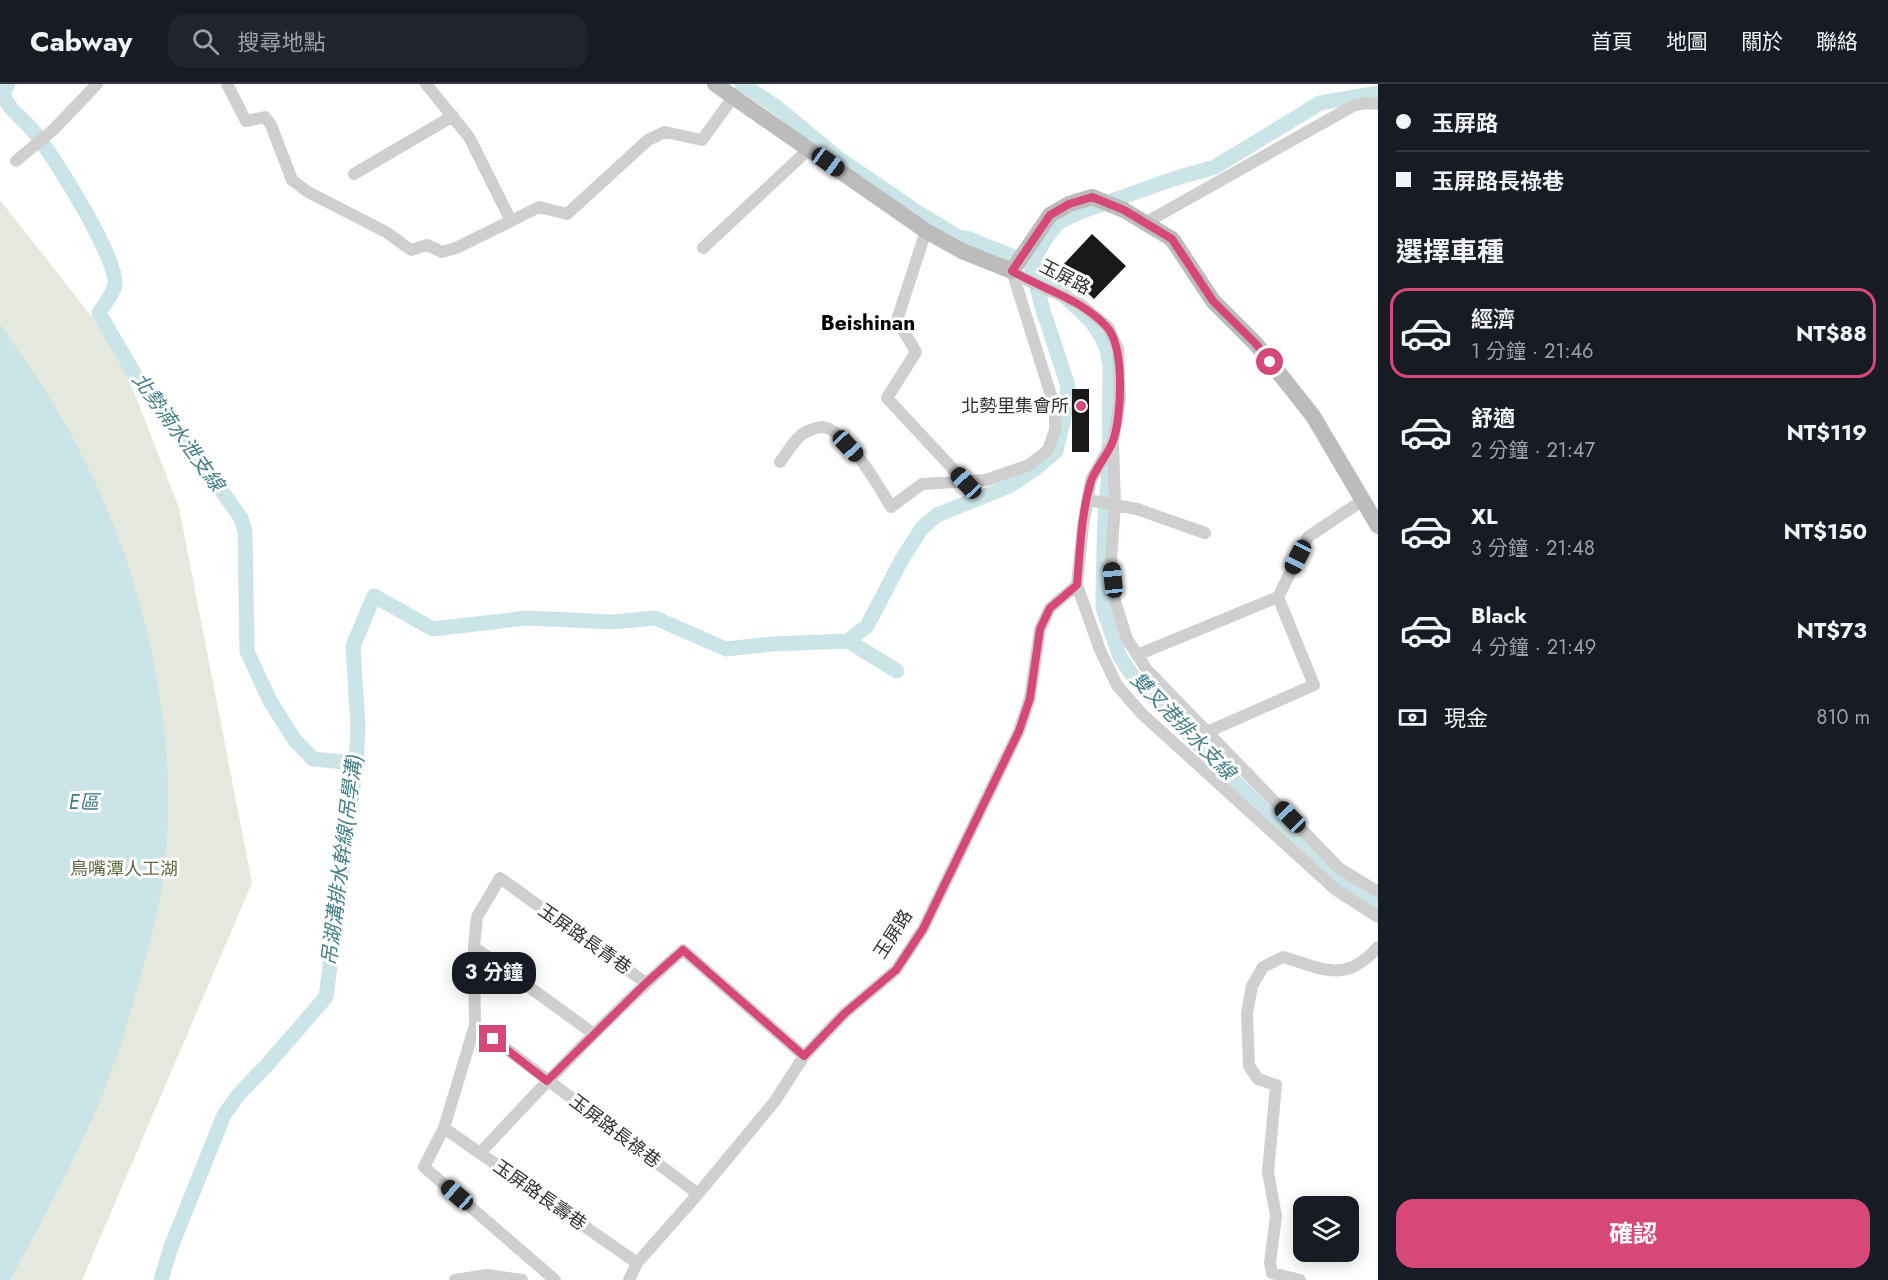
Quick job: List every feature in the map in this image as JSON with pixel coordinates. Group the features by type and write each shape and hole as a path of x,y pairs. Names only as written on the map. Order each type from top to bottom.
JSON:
{"street":[{"path":"16,161 53,130 97,84"},
{"path":"227,84 246,121 265,117 271,125 292,180 308,192 386,232 411,250 427,245 442,252 456,248 539,207 567,214 648,140 665,132 702,140 734,96"},
{"path":"426,84 469,137 511,221"},
{"name":"玉屏路","path":"715,84 926,231 962,251 1015,272 1080,304 1108,327 1118,349 1120,400 1113,441 1091,480 1083,525 1077,585 1100,650 1117,685 1141,713 1336,890 1378,917"},
{"path":"1378,104 1365,103 1353,106 1145,223 1172,239 1213,301 1256,344 1313,416 1378,526"},
{"path":"354,174 453,116"},
{"path":"703,248 810,148"},
{"name":"玉屏路","path":"1015,272 1024,253 1050,215 1069,204 1092,197 1124,210 1145,223"},
{"path":"926,231 897,320 916,352 887,398 966,483"},
{"path":"780,462 802,434 821,427 835,432 861,460 891,507 922,484 987,480 1029,465 1048,450 1055,430 1055,408 1015,272"},
{"path":"1113,441 1115,505 1111,559 1115,601 1126,639 1147,670 1340,868 1378,892"},
{"path":"1088,500 1137,509 1205,533"},
{"path":"1137,655 1278,597 1308,537 1363,500"},
{"name":"玉屏路","path":"629,1280 637,1263 775,1101 804,1056 845,1013 896,970 923,929 1019,731 1030,698 1040,629 1050,608 1077,585"},
{"path":"1207,732 1314,685 1278,597"},
{"name":"玉屏路長青巷","path":"474,947 477,917 500,879 646,983 683,950 804,1056"},
{"path":"474,947 474,1025 444,1128 424,1167 555,1280"},
{"path":"474,947 594,1034"},
{"path":"1300,1280 1272,1273 1270,1263 1276,1216 1268,1172 1276,1085 1258,1079 1250,1066 1247,1013 1252,986 1263,967 1283,957 1323,970 1346,970 1366,960 1378,947"},
{"path":"480,1153 547,1081 646,983"},
{"name":"玉屏路長祿巷","path":"474,1025 698,1194"},
{"name":"玉屏路長壽巷","path":"444,1128 637,1263"},
{"path":"455,1280 487,1275 522,1280"}],"green space":[{"name":"鳥嘴潭人工湖","path":"0,200 117,349 179,508 252,883 82,1280 0,1280"}],"water":[{"name":"E區","path":"0,324 37,377 85,460 130,570 146,628 158,687 166,747 168,805 165,863 158,909 120,1045 104,1090 78,1150 10,1280 0,1280"}],"building":[{"path":"1092,234 1126,266 1094,299 1061,267"},
{"name":"北勢里集會所","path":"1072,389 1089,389 1089,452 1072,452"}],"waterway":[{"name":"北勢湳水泄支線","path":"8,84 3,93 5,99 34,132 55,162 83,207 106,253 115,285 99,313 145,392 199,459 241,518 245,532 247,651 270,701 294,739 313,759 356,763"},
{"name":"雙叉港排水支線","path":"742,84 778,108 838,158 917,212 960,238 967,238 1031,264 1091,321 1107,349 1110,365 1109,471 1105,515 1103,608 1120,657 1133,676 1279,825 1327,869 1378,908"},
{"name":"吊湖溝排水幹線(吊學溝)","path":"848,641 867,626 902,559 922,528 937,515 1009,486 1035,469 1056,451 1064,418 1068,386 1043,310 1031,264 1046,238 1059,222 1080,212 1173,179 1215,167 1320,103 1378,93"},
{"name":"吊湖溝排水幹線(吊學溝)","path":"161,1280 171,1247 224,1115 239,1094 326,997 356,763 358,727 353,646 374,596 433,629 527,618 614,622 655,618 726,649 772,644 848,641 897,671"}],"place":[{"name":"北勢里集會所","path":"1081,406"}],"district":[{"name":"Beishinan","path":"868,323"}],"route":[{"path":"493,1039 547,1081 646,983 683,950 804,1056 845,1013 896,970 923,929 1019,731 1030,698 1040,629 1050,608 1077,585 1083,525 1091,480 1113,441 1120,400 1120,383 1118,349 1108,327 1080,304 1012,271 1050,215 1069,204 1092,197 1124,210 1172,239 1213,301 1256,344 1270,362"}]}
